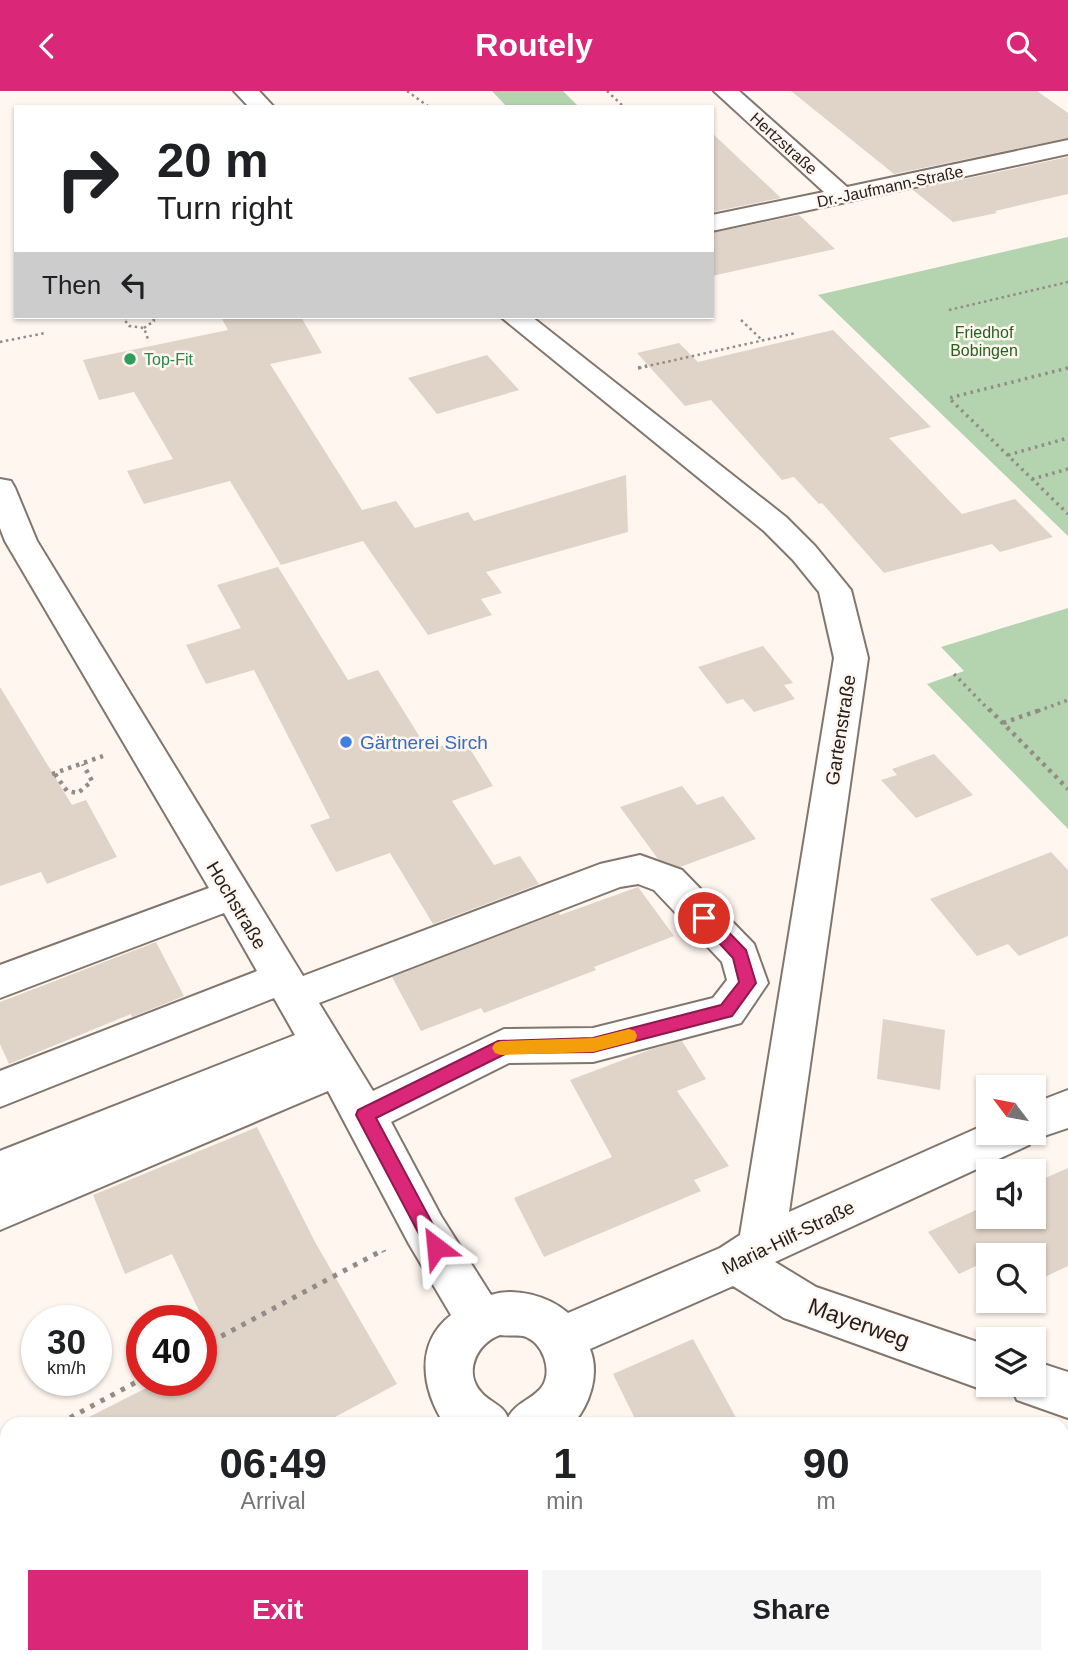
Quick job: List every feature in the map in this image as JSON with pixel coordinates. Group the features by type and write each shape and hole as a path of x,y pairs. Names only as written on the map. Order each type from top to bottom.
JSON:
{"street":[{"path":"245,91 261,105"},
{"name":"Hertzstraße","path":"725,91 843,196"},
{"name":"Dr.-Jaufmann-Straße","path":"714,223 1068,147"},
{"name":"Gartenstraße","path":"518,319 775,524 835,590 851,658 749,1254"},
{"name":"Hochstraße","path":"0,488 10,544 365,1115 425,1230 480,1320"},
{"path":"0,1089 614,874 640,869 668,880 740,955 748,983 726,1011 593,1045 505,1046 365,1115"},
{"path":"0,982 230,895"},
{"path":"0,1171 328,1056"},
{"path":"0,1210 328,1056"},
{"path":"1046,1118 1068,1108"},
{"name":"Maria-Hilf-Straße","path":"561,1339 986,1145"},
{"name":"Mayerweg","path":"749,1254 801,1303 976,1364"},
{"path":"463,1417 448,1378 448,1360 454,1344 465,1330 480,1320 498,1314 516,1313 534,1317 549,1326 561,1339 569,1356 567,1391 558,1407 546,1417"},
{"path":"1046,1388 1068,1395"}],"path":[{"path":"407,91 426,105"},
{"path":"607,91 622,105"},
{"path":"949,310 1068,282"},
{"path":"124,319 129,326 144,328 154,319"},
{"path":"741,320 762,340"},
{"path":"144,328 149,342"},
{"path":"0,342 45,333"},
{"path":"593,379 796,333"},
{"path":"1068,367 949,398 1068,514"},
{"path":"1007,455 1068,438"},
{"path":"1032,479 1068,469"},
{"path":"954,674 1068,789"},
{"path":"1003,723 1068,700"},
{"path":"72,768 54,774 67,791 84,790 92,781 83,764"},
{"path":"217,1338 383,1250 388,1259"},
{"path":"70,1417 126,1387"}],"green space":[{"path":"492,91 563,91 577,105 505,105"},
{"name":"Friedhof Bobingen","path":"1068,237 1068,536 818,295"},
{"path":"1068,608 1068,829 927,684 964,671 941,647"}],"building":[{"path":"791,91 1037,91 1068,113 1068,138 894,174"},
{"path":"714,135 781,198 714,212"},
{"path":"1068,157 1068,194 995,211 997,213 953,222 913,190"},
{"path":"799,215 835,249 714,276 714,233"},
{"path":"222,319 302,319 322,353 270,364 362,510 396,501 415,528 468,512 474,521 626,475 628,532 486,572 502,593 481,599 492,615 428,635 363,541 281,565 230,481 144,504 127,471 173,459 134,392 99,400 83,360 228,330"},
{"path":"833,330 931,427 889,438 962,514 1015,499 1053,537 1000,552 992,544 884,573 822,503 819,504 794,477 782,480 711,400 685,406 637,353 679,343 698,362"},
{"path":"487,355 519,390 437,414 408,378"},
{"path":"278,567 348,680 378,670 428,750 464,739 493,786 452,801 494,865 520,856 539,884 433,924 390,853 336,872 310,825 330,818 254,670 206,684 186,645 241,628 217,585"},
{"path":"763,646 793,683 784,685 795,699 754,712 743,699 727,704 698,667"},
{"path":"0,687 72,805 86,800 117,857 47,884 41,872 0,886"},
{"path":"934,754 973,795 916,818 881,780 897,775 892,769"},
{"path":"682,786 697,805 723,796 756,839 680,867 658,859 620,807"},
{"path":"1051,852 1068,870 1068,936 1019,956 1008,944 977,956 930,899"},
{"path":"638,887 674,936 594,967 596,970 484,1013 481,1008 421,1031 392,977 559,913 560,915"},
{"path":"156,942 184,996 132,1017 131,1014 9,1064 0,1044 0,1002"},
{"path":"883,1019 945,1030 940,1090 877,1079"},
{"path":"682,1041 706,1079 677,1091 729,1166 694,1180 701,1191 544,1257 514,1198 612,1157 570,1080 652,1049"},
{"path":"257,1127 315,1242 397,1384 335,1417 89,1417 130,1396 217,1396 217,1305 196,1305 172,1254 125,1274 93,1195"},
{"path":"1068,1168 1068,1266 1046,1276 1046,1243 976,1243 976,1266 959,1274 928,1232 976,1210 976,1229 1046,1229 1046,1178"},
{"path":"693,1339 736,1417 634,1417 613,1374"}],"slow traffic":[{"path":"501,1048 593,1045 629,1036"}],"place":[{"name":"Top-Fit","path":"130,359"},
{"name":"Gärtnerei Sirch","path":"346,742"}],"route":[{"path":"436,1247 365,1115 505,1046 593,1045 726,1011 748,983 740,955 704,918"}]}
